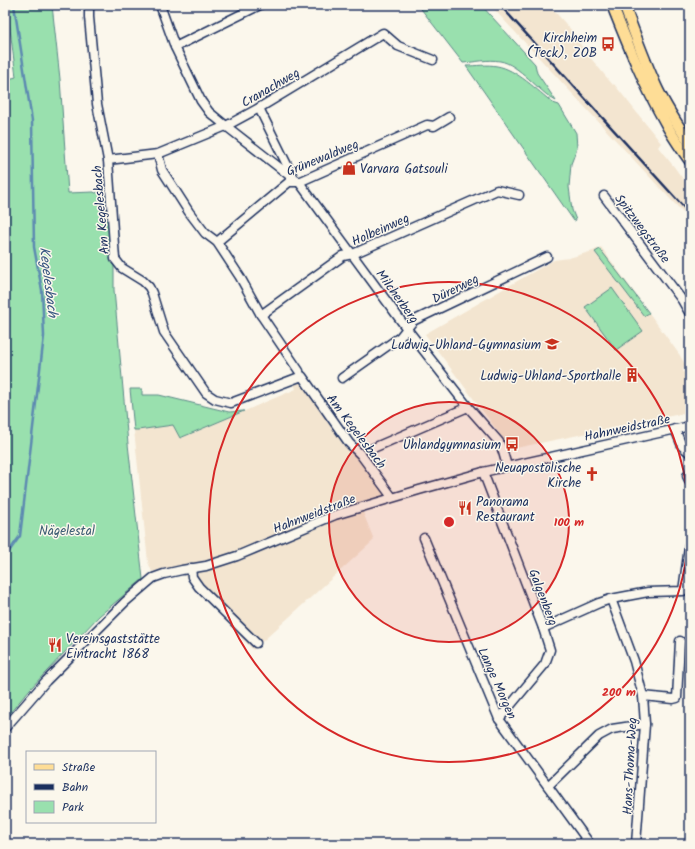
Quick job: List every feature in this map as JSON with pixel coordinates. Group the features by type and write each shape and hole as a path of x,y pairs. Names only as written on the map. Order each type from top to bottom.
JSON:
{"main road":[{"path":"612,5 650,94 665,123 690,161"},
{"path":"624,5 646,65 656,87 670,114 690,144"}],"street":[{"name":"Am Kegelesbach","path":"89,5 97,104 108,160 114,259 122,268 143,281 149,287 164,332 206,393 215,399 231,402 302,376 349,443 361,455 392,497"},
{"name":"Milcherberg","path":"160,5 175,47 200,102 209,112 226,126 297,180"},
{"path":"175,47 260,5"},
{"name":"Cranachweg","path":"108,160 158,154 226,126 260,108 383,33 398,46 433,60"},
{"name":"Milcherberg","path":"260,108 297,180 407,329 468,407 499,442 507,466"},
{"name":"Grünewaldweg","path":"217,242 289,182 297,180 427,125 434,126 449,117"},
{"path":"158,154 162,170 189,212 205,234 217,242 240,276 261,314 299,371"},
{"name":"Holbeinweg","path":"261,314 343,256 353,254 497,190 519,195"},
{"name":"Spitzwegstraße","path":"604,196 682,300 690,314"},
{"name":"Dürerweg","path":"342,378 400,337 413,322 547,257"},
{"path":"371,449 468,407"},
{"name":"Hahnweidstraße","path":"5,728 46,681 125,602 153,578 164,574 206,566 237,556 336,515 392,497 507,466 690,426"},
{"path":"675,429 682,446 690,452"},
{"name":"Galgenberg","path":"484,472 550,650 545,664 499,718"},
{"name":"Lange Morgen","path":"424,538 499,718 590,844"},
{"path":"543,628 611,599 648,592 683,592 690,540"},
{"path":"191,568 192,577 199,588 256,643"},
{"name":"Hans-Thoma-Weg","path":"611,599 634,661 643,696 645,724 636,844"},
{"path":"643,696 673,699 677,698 680,641"},
{"path":"548,786 599,736 612,729 645,724"}],"shaded area":[{"path":"490,5 549,5 573,32 584,50 613,85 614,84 661,143 658,147 690,189 690,220 660,188"},
{"name":"Ludwig-Uhland-Gymnasium","path":"601,247 685,364 683,371 690,382 690,412 511,449 425,334 554,260 569,258"},
{"path":"301,379 388,495 360,505 374,540 253,650 185,576 179,567 152,572 148,562 134,430 173,425 181,438 296,389 293,382"}],"green space":[{"name":"Nägelestal","path":"7,5 52,5 60,79 68,193 95,193 105,191 112,264 114,264 114,290 128,444 143,579 99,616 30,689 5,719 5,80 16,77"},
{"path":"418,5 481,5 535,64 537,73 556,101 549,97 522,73 507,63 491,60 463,63"},
{"path":"489,65 512,71 553,103 559,105 576,133 577,148 571,164 569,187 572,210 576,220 574,221 466,66"},
{"path":"600,249 649,313 644,316 595,252"},
{"path":"612,288 643,331 616,350 585,307"},
{"path":"130,389 142,389 142,395 159,395 229,412 244,411 180,438 173,425 134,430"}],"waterway":[{"name":"Kegelesbach","path":"5,557 20,536 44,336 42,290 34,247 32,121 14,5"}],"railway":[{"path":"500,5 690,214"}],"place":[{"name":"Kirchheim (Teck), ZOB","path":"608,44"},
{"name":"Varvara Gatsouli","path":"349,168"},
{"name":"Ludwig-Uhland-Gymnasium","path":"552,344"},
{"name":"Ludwig-Uhland-Sporthalle","path":"632,375"},
{"name":"Uhlandgymnasium","path":"512,444"},
{"name":"Neuapostolische Kirche","path":"592,474"},
{"name":"Panorama Restaurant","path":"465,508"},
{"name":"Vereinsgaststätte Eintracht 1868","path":"55,645"}]}
